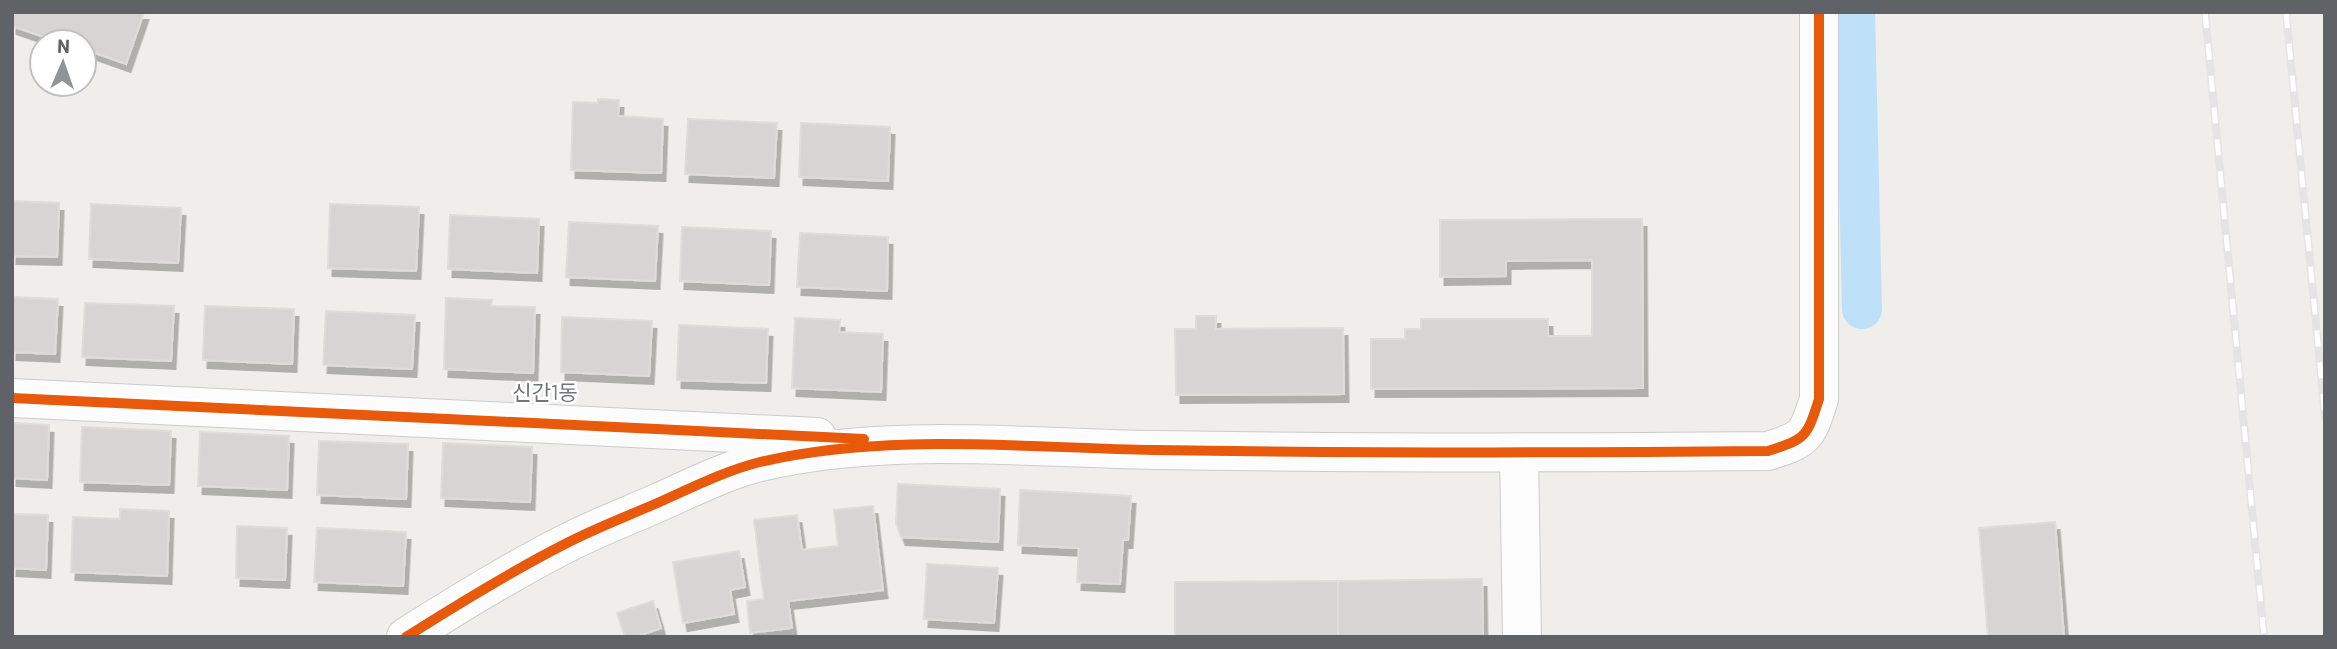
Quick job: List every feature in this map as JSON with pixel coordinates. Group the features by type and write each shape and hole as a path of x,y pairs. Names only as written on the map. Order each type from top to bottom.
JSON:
{"street":[{"path":"12,398 1149,450 1519,453 1768,451 1796,442 1810,426 1819,399 1819,12"},
{"path":"406,637 493,583 567,543 706,481 758,462 874,447 952,443"},
{"path":"1519,453 1522,637"}],"building":[{"path":"12,12 144,12 126,64 98,54 98,28 28,28 28,31 12,26"},
{"path":"598,99 619,100 618,116 663,119 661,173 571,170 573,102 598,103"},
{"path":"688,119 777,123 774,178 685,174"},
{"path":"801,123 890,127 888,181 799,177"},
{"path":"12,201 59,203 57,257 12,256"},
{"path":"91,204 181,208 178,263 89,259"},
{"path":"330,204 419,207 416,271 328,268"},
{"path":"450,215 539,219 537,273 448,269"},
{"path":"1642,219 1643,388 1371,389 1371,339 1405,339 1405,329 1421,329 1421,319 1548,319 1548,336 1592,336 1592,260 1506,261 1506,276 1440,277 1440,220"},
{"path":"569,222 658,226 655,281 566,277"},
{"path":"682,227 771,231 769,285 680,281"},
{"path":"800,233 888,237 887,291 797,287"},
{"path":"12,297 58,299 55,354 12,352"},
{"path":"446,298 492,300 491,306 535,307 533,373 444,369"},
{"path":"85,303 174,306 171,361 82,357"},
{"path":"205,306 294,309 292,364 203,360"},
{"path":"326,311 415,315 412,369 323,365"},
{"path":"1196,316 1216,316 1216,329 1343,328 1344,394 1176,395 1175,329 1196,329"},
{"path":"562,317 652,321 649,376 561,372"},
{"path":"795,318 840,320 839,332 883,334 881,392 792,388"},
{"path":"679,325 768,329 766,383 677,380"},
{"path":"12,423 49,425 47,480 12,478"},
{"path":"82,427 171,431 169,485 80,482"},
{"path":"200,432 289,436 287,490 198,486"},
{"path":"319,441 408,444 406,499 317,495"},
{"path":"443,443 532,447 530,502 441,498"},
{"path":"898,484 1000,489 998,542 901,537 896,523"},
{"path":"1020,490 1131,496 1128,540 1123,540 1120,584 1077,582 1079,548 1018,545"},
{"path":"873,506 883,590 788,601 792,628 750,633 747,601 764,599 754,520 797,515 802,550 838,546 834,510"},
{"path":"120,509 169,511 167,576 71,572 73,517 120,519"},
{"path":"12,514 48,515 46,570 12,568"},
{"path":"2055,522 2064,637 1988,637 1979,528"},
{"path":"237,526 287,528 285,580 236,578"},
{"path":"317,528 406,532 403,586 314,582"},
{"path":"739,551 745,587 730,590 734,614 683,623 673,562"},
{"path":"927,564 998,568 994,623 924,619"},
{"path":"1482,579 1483,637 1338,637 1338,581"},
{"path":"1338,581 1338,637 1175,637 1175,582"},
{"path":"653,601 661,628 635,637 625,637 617,613"}],"waterway":[{"path":"1855,12 1862,309"}],"railway":[{"path":"2205,12 2264,637"},
{"path":"2286,12 2325,417"}],"cycle path":[{"path":"406,637 504,577 587,533 733,470 808,453 906,444 1308,452 1538,452 1768,451 1790,443 1808,429 1819,399 1819,12"},
{"path":"12,398 864,439"}],"district":[{"name":"신간1동","path":"545,393"}]}
